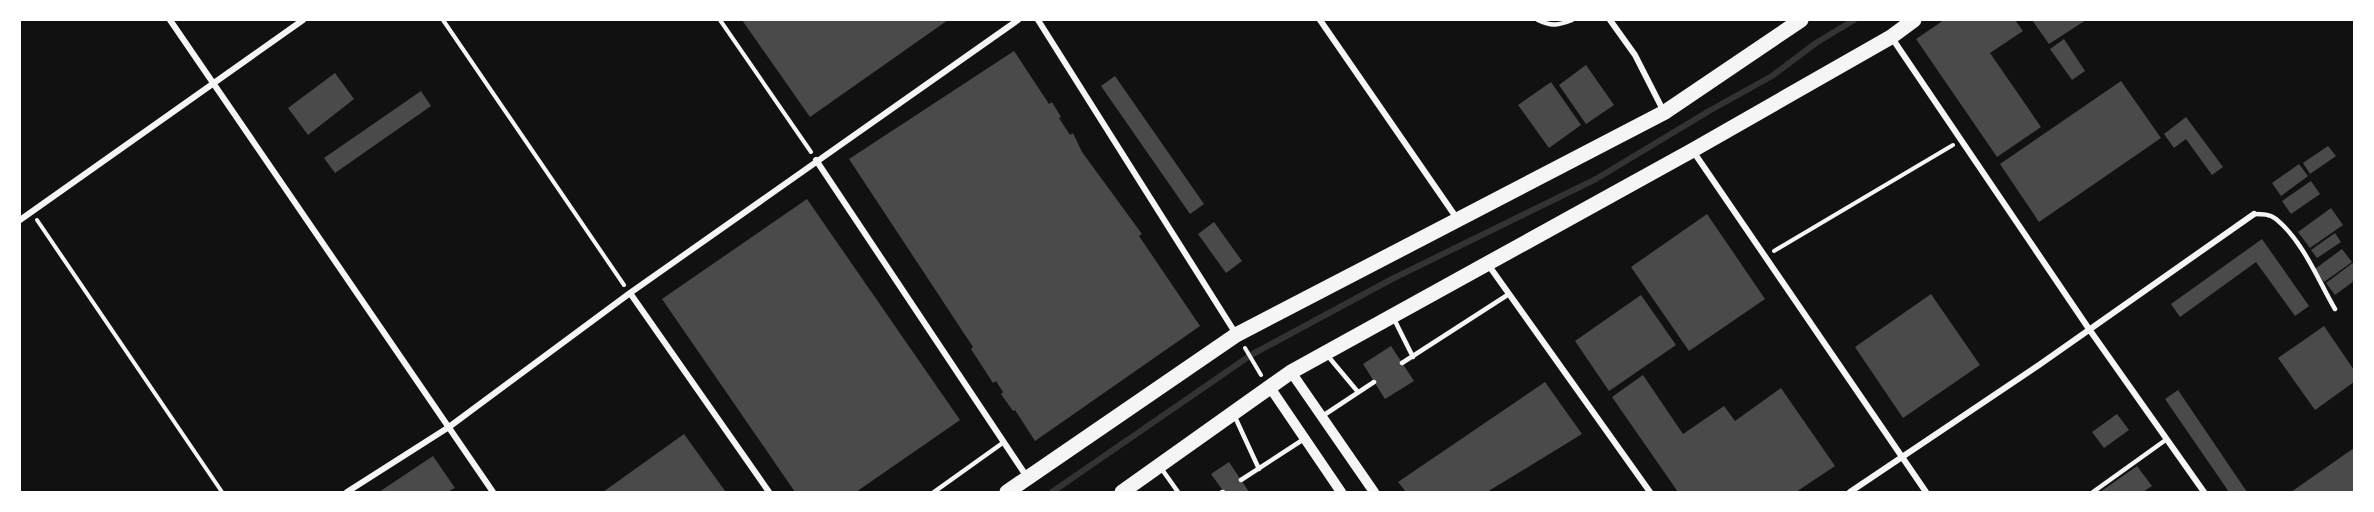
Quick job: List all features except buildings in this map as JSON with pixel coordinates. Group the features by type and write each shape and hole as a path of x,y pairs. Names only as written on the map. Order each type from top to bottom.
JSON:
{"main road":[{"path":"1007,492 1236,335 1665,112 1802,20"},
{"path":"1122,492 1291,372 1693,150 1892,36 1914,20"}],"street":[{"path":"170,20 493,492"},
{"path":"20,220 303,20"},
{"path":"347,492 449,427 630,293 1018,20"},
{"path":"1038,20 1236,335"},
{"path":"1320,20 1458,220"},
{"path":"1610,20 1635,55 1665,112"},
{"path":"1892,36 2090,329 2204,492"},
{"path":"1693,150 1926,492"},
{"path":"816,160 1027,478"},
{"path":"1850,492 2254,214"},
{"path":"1487,262 1650,492"},
{"path":"630,293 769,492"},
{"path":"1291,372 1374,492"},
{"path":"1269,387 1341,492"}],"lane":[{"path":"1538,20 1548,25 1558,26 1572,20"},
{"path":"2254,214 2267,215 2276,219 2296,242 2335,309"},
{"path":"1402,363 1509,294"},
{"path":"1393,317 1413,357"},
{"path":"1325,353 1358,392"},
{"path":"1320,417 1374,382"},
{"path":"1233,412 1259,469"},
{"path":"1241,480 1304,439"},
{"path":"2093,492 2167,439"},
{"path":"934,492 1004,442"},
{"path":"1159,465 1178,492"}],"path":[{"path":"443,20 630,293"},
{"path":"720,20 816,160"},
{"path":"1765,257 1962,140"},
{"path":"32,212 222,492"},
{"path":"1246,351 1253,361"}],"waterway":[{"path":"1052,492 1251,355 1392,279 1596,179 1772,76 1816,43 1854,20"}]}
